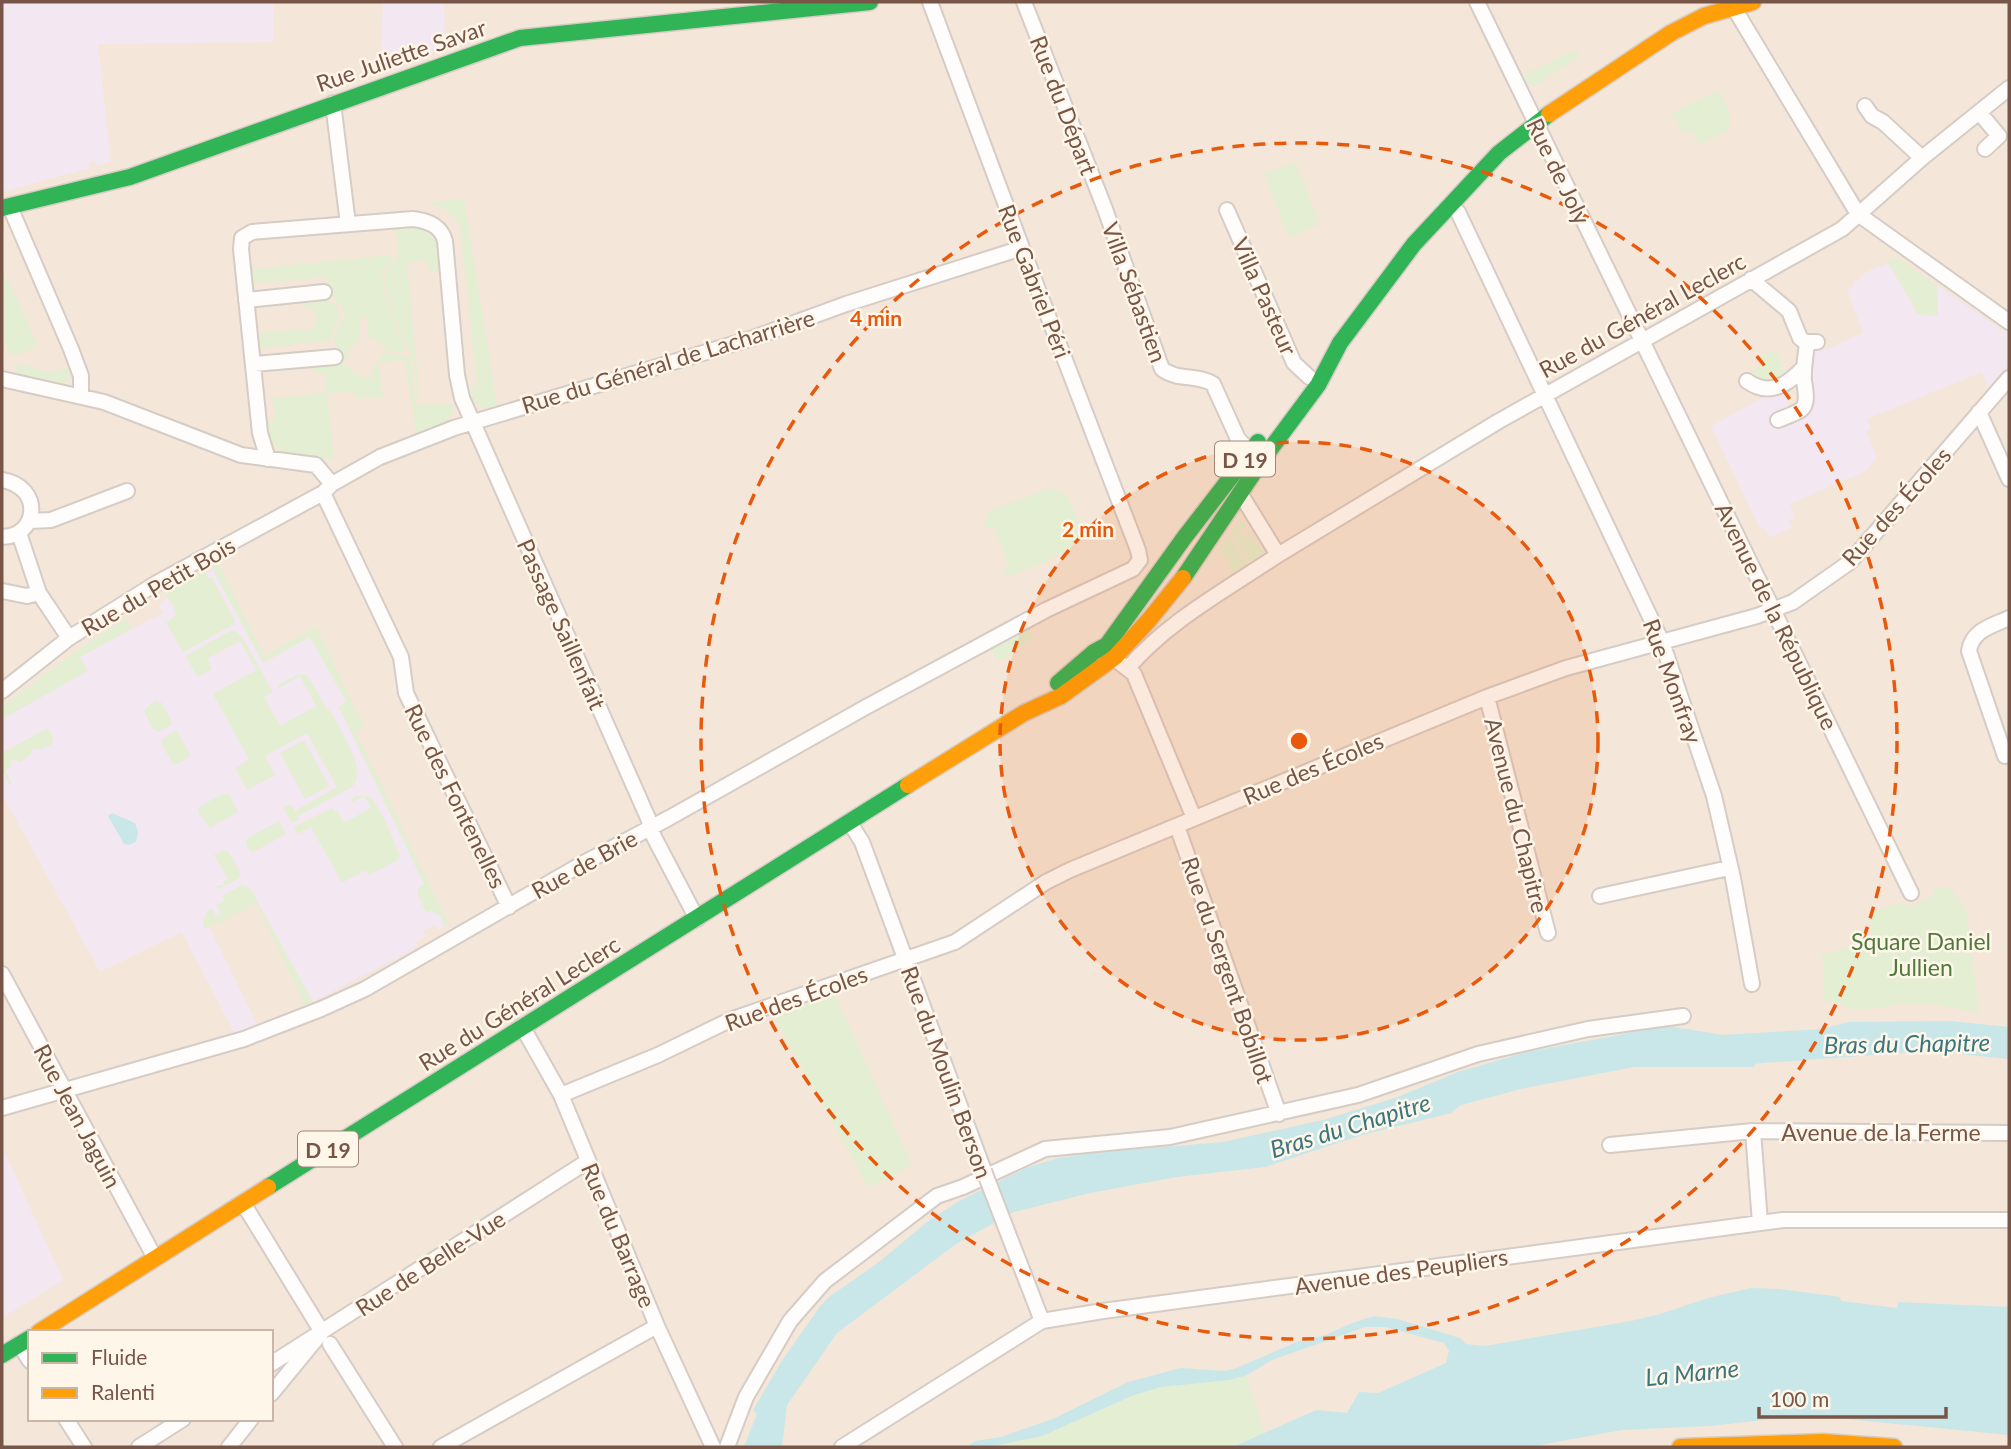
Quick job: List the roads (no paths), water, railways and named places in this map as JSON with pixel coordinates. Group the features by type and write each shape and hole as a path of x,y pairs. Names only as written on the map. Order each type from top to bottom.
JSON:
{"main road":[{"name":"Rue Juliette Savar","path":"6,208 130,177 520,38 870,2"},
{"name":"D 19","path":"1159,572 1250,451 1309,377 1335,350 1414,244 1499,153 1536,124 1671,33 1732,4 1753,2"},
{"name":"D 19","path":"1179,583 1318,385 1335,350"},
{"name":"Rue du Général Leclerc","path":"1111,651 1159,572"},
{"name":"Rue du Général Leclerc","path":"42,1330 1024,713 1062,696 1179,583"},
{"path":"2,1355 25,1341"},
{"path":"1680,1447 1823,1441 1893,1445"}],"street":[{"name":"Rue Gabriel Péri","path":"930,2 1140,560"},
{"name":"Rue du Départ","path":"1024,2 1105,209"},
{"name":"Rue de Joly","path":"1477,2 1642,340"},
{"path":"1732,4 1858,214 2009,322"},
{"name":"Rue du Général Leclerc","path":"1128,668 1145,648 1167,630 1278,555 1544,396 1842,229 1922,158 2009,88"},
{"path":"268,459 260,433 242,238 252,232 348,224 333,103"},
{"path":"1865,106 1871,116 1883,122 1922,158"},
{"path":"1979,112 2004,135 1985,149"},
{"path":"6,208 71,349 81,376 81,396"},
{"name":"Villa Sébastien","path":"1105,209 1162,369 1171,376 1207,380 1213,384 1238,439 1250,451"},
{"name":"Villa Pasteur","path":"1227,210 1294,363 1309,377"},
{"name":"Rue Monfray","path":"1458,212 1661,642 1714,796 1733,878 1752,984"},
{"name":"Passage Saillenfait","path":"348,224 414,219 427,221 443,234 457,375 462,398 652,827 654,837 698,919"},
{"name":"Rue du Général de Lacharrière","path":"328,488 380,457 472,422 753,338 846,304 1022,248"},
{"path":"1747,381 1766,390 1794,378 1804,367 1812,342 1800,338 1789,311 1751,279"},
{"path":"246,300 324,292"},
{"name":"Avenue de la République","path":"1642,340 1911,893"},
{"path":"253,364 335,357"},
{"path":"1778,420 1799,411 1805,404 1808,393 1804,367"},
{"name":"Rue des Écoles","path":"561,1095 658,1055 730,1020 955,942 1046,882 1070,870 1487,697 1566,668 1793,602 1850,562 2009,378"},
{"path":"2,379 104,401 242,455 316,465 328,488"},
{"path":"1979,412 2009,479"},
{"path":"2,480 23,488 30,498 32,510 29,521 19,533 2,537"},
{"name":"Rue du Petit Bois","path":"2,691 69,638 155,584 328,488"},
{"name":"Rue des Fontenelles","path":"328,488 401,657 406,693 509,907"},
{"path":"29,521 51,520 127,491"},
{"path":"1240,494 1278,555"},
{"path":"19,533 39,593 69,638"},
{"path":"1140,560 1179,583"},
{"name":"Rue de Brie","path":"2,1108 244,1039 365,989 915,680 933,673 1046,610 1133,569 1140,560"},
{"path":"2,591 27,596 39,593"},
{"path":"2005,756 1969,651 1971,640 1979,632 2009,618"},
{"path":"1111,651 1133,674 1194,818"},
{"name":"Avenue du Chapitre","path":"1487,697 1548,933"},
{"name":"Rue du Moulin Berson","path":"850,823 862,842 1042,1321"},
{"name":"Rue du Sergent Bobillot","path":"1177,825 1279,1114"},
{"path":"1600,896 1729,868"},
{"name":"Rue Jean Jaguin","path":"2,974 155,1258"},
{"path":"727,1447 746,1397 790,1321 825,1281 937,1196 963,1187 1045,1149 1170,1137 1358,1095 1478,1054 1588,1029 1683,1016"},
{"name":"Rue du Barrage","path":"522,1026 561,1095 657,1326 713,1447"},
{"path":"1753,1131 1760,1223"},
{"name":"Avenue de la Ferme","path":"1610,1145 1753,1131 2009,1133"},
{"name":"Rue de Belle-Vue","path":"273,1363 326,1338 588,1161"},
{"path":"243,1203 395,1447"},
{"name":"Avenue des Peupliers","path":"1042,1321 1783,1220 2009,1220"},
{"path":"842,1447 1042,1321"},
{"path":"441,1447 657,1326"},
{"path":"273,1392 326,1338"},
{"path":"67,1421 83,1447"},
{"path":"139,1447 180,1421"},
{"path":"229,1447 249,1421"}],"water":[{"path":"112,813 135,823 138,832 136,842 124,844 108,816"},
{"name":"Bras du Chapitre","path":"1949,1021 2009,1027 2009,1059 1929,1051 1763,1063 1755,1064 1754,1067 1634,1067 1525,1088 1461,1105 1451,1113 1362,1135 1265,1167 1177,1177 1090,1193 1014,1212 956,1244 837,1333 787,1405 782,1447 744,1447 757,1414 753,1410 783,1359 829,1297 879,1262 927,1222 959,1201 1026,1168 1058,1158 1093,1153 1223,1142 1323,1120 1395,1098 1458,1072 1527,1052 1667,1026 1724,1035 1821,1029 1850,1022"},
{"name":"La Marne","path":"1751,1288 1840,1297 1841,1301 1897,1308 1898,1302 2009,1307 2009,1435 1836,1418 1772,1419 1710,1426 1622,1430 1529,1447 1233,1447 1316,1410 1347,1413 1359,1392 1378,1393 1446,1363 1449,1351 1444,1343 1386,1327 1365,1327 1272,1360 1247,1375 1230,1380 1161,1387 1134,1395 1042,1436 988,1447 967,1447 975,1441 1001,1437 1055,1418 1128,1382 1181,1368 1223,1371 1234,1369 1299,1341 1326,1335 1374,1316 1397,1319 1460,1338 1466,1344 1485,1346 1631,1321"}],"park label":[{"name":"Square Daniel Jullien","path":"1921,954"}]}
